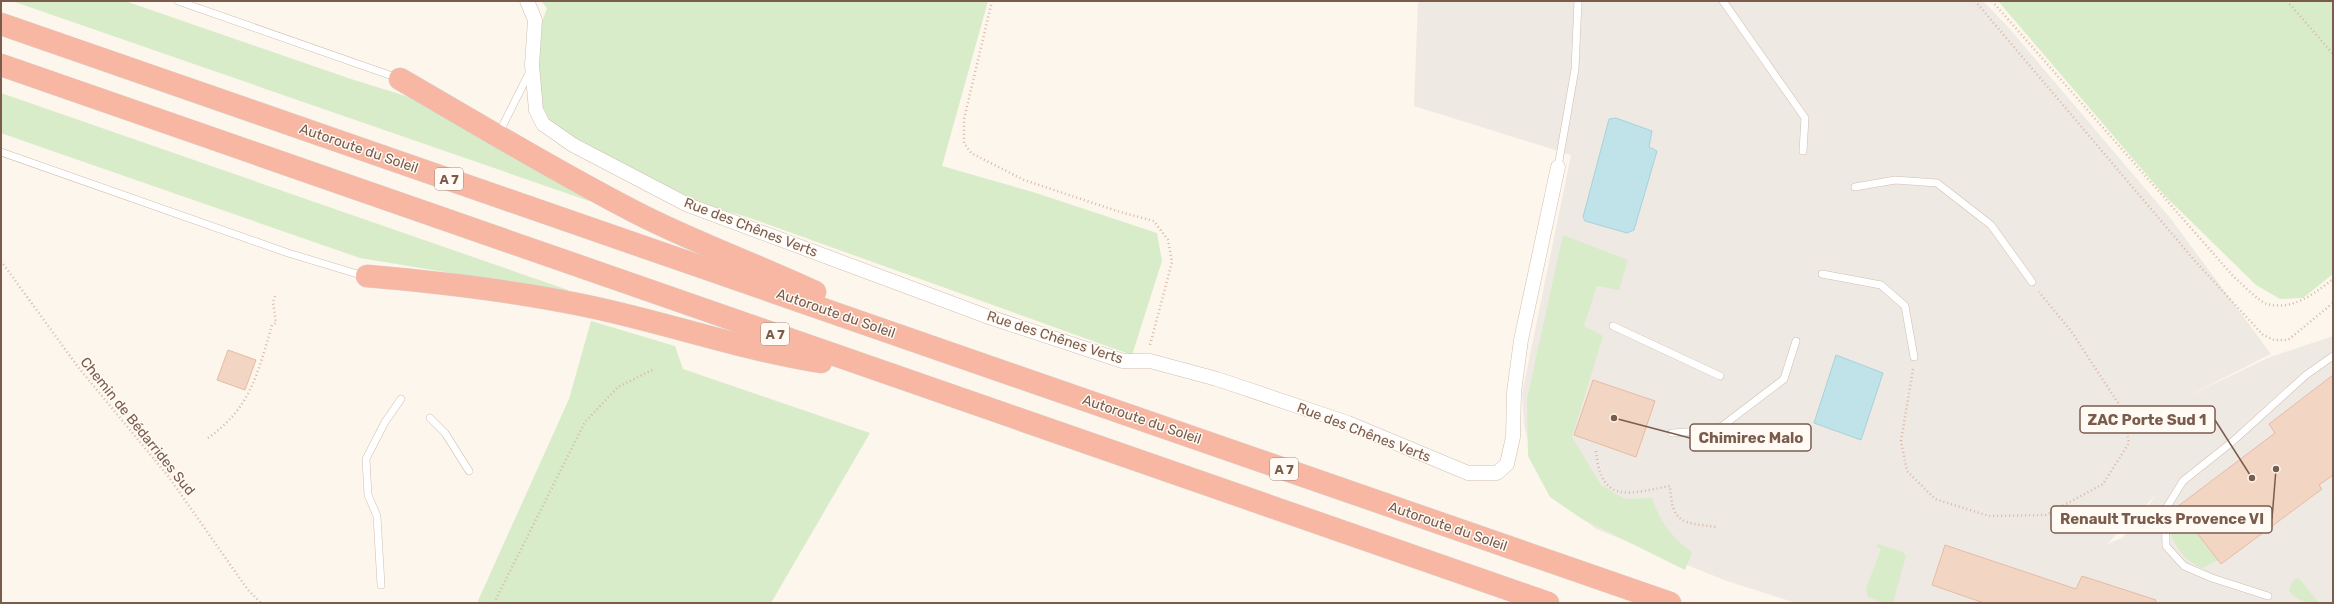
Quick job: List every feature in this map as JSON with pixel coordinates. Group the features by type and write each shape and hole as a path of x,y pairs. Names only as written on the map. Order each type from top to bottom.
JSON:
{"highway":[{"name":"Autoroute du Soleil","path":"1,24 1670,603"},
{"name":"A 7","path":"1,65 1548,603"},
{"path":"400,79 641,215 690,239 776,274 898,334"},
{"path":"367,276 445,283 577,304 687,330 770,352 883,372"}],"street":[{"name":"Rue des Chênes Verts","path":"527,1 535,20 532,65 536,110 542,124 573,145 688,205 986,316 1123,361 1150,361 1217,379 1348,423 1468,472 1497,472 1507,464 1513,437 1514,392 1521,340 1558,167"}],"lane":[{"path":"178,1 400,79"},
{"path":"1558,167 1575,68 1578,1"},
{"path":"1723,1 1805,118 1803,151"},
{"path":"498,135 532,65"},
{"path":"1,152 288,253 367,276"},
{"path":"1855,186 1895,180 1937,183 1991,225 2032,282"},
{"path":"1822,274 1881,285 1905,306 1914,357"},
{"path":"1613,326 1720,376"},
{"path":"1672,433 1717,430 1784,379 1796,341"},
{"path":"2268,596 2212,578 2184,566 2166,546 2165,510 2183,481 2232,442 2306,375 2333,356"},
{"path":"381,585 377,516 368,495 366,459 386,422 401,399"},
{"path":"430,418 445,433 468,471"}],"path":[{"path":"992,1 964,118 964,143 971,153 1024,180 1120,212 1154,221 1168,240 1172,262 1150,348 1150,361"},
{"path":"1975,1 2195,261 2262,335 2274,340 2288,340 2333,303"},
{"path":"1992,1 2233,276 2266,304 2292,305 2317,292 2333,279"},
{"path":"2287,1 2333,54"},
{"name":"Chemin de Bédarrides Sud","path":"1,261 78,367 168,476 248,590 261,603"},
{"path":"1914,357 1901,441 1907,471 1935,499 1989,516 2046,515 2103,484 2129,443 2122,409 2071,331 2032,282"},
{"path":"208,438 222,428 241,406 254,385 272,325 276,323 273,302 276,294"},
{"path":"494,603 584,422 618,387 654,369"},
{"path":"1596,450 1597,464 1605,482 1616,492 1628,494 1670,486 1671,502 1674,512 1684,522 1716,527"}],"shaded area":[{"path":"1418,1 1983,1 2008,27 2171,219 2271,354 2184,398 2270,357 2333,336 2333,603 1796,603 1727,581 1596,529 1553,495 1531,455 1524,425 1522,394 1571,155 1414,106","holes":["2157,494 2122,538 2107,544"]}],"green space":[{"path":"12,1 125,1 351,79 425,102 591,197 589,201"},
{"path":"541,1 988,1 942,166 1036,193 1157,233 1162,261 1132,355 750,218 688,200 562,134 531,114 526,66 547,8"},
{"path":"1998,1 2333,1 2333,274 2303,298 2280,299 2256,285 2164,195"},
{"path":"1,93 568,290 567,292 360,258 1,133"},
{"path":"1563,235 1628,260 1619,290 1597,286 1584,326 1603,336 1572,437 1601,485 1625,499 1652,498 1662,522 1678,541 1692,552 1685,570 1582,519 1550,497 1528,456 1527,399"},
{"path":"591,321 675,346 683,369 870,433 771,603 477,603 569,399"},
{"path":"2176,509 2180,511 2218,560 2202,568 2187,559 2181,552 2171,535 2171,517"},
{"path":"1878,544 1903,552 1906,556 1893,603 1884,603 1868,597 1866,589 1881,549 1876,547"},
{"path":"2298,577 2319,603 2302,601 2289,591 2292,582"}],"water":[{"path":"1616,118 1652,131 1649,147 1657,151 1634,230 1627,233 1585,221 1583,217 1609,119"},
{"path":"1836,355 1883,373 1861,440 1814,423"}],"building":[{"path":"228,350 256,360 245,390 217,380"},
{"path":"2333,375 2333,475 2319,485 2322,489 2221,564 2177,507 2275,433 2269,424"},
{"path":"1593,380 1655,401 1636,457 1574,435"},
{"path":"1945,545 2076,589 2082,576 2156,600 2155,603 1984,603 1932,585"}],"place":[{"name":"Chimirec Malo","path":"1614,418"},
{"name":"Renault Trucks Provence VI","path":"2276,469"},
{"name":"ZAC Porte Sud 1","path":"2252,478"}]}
